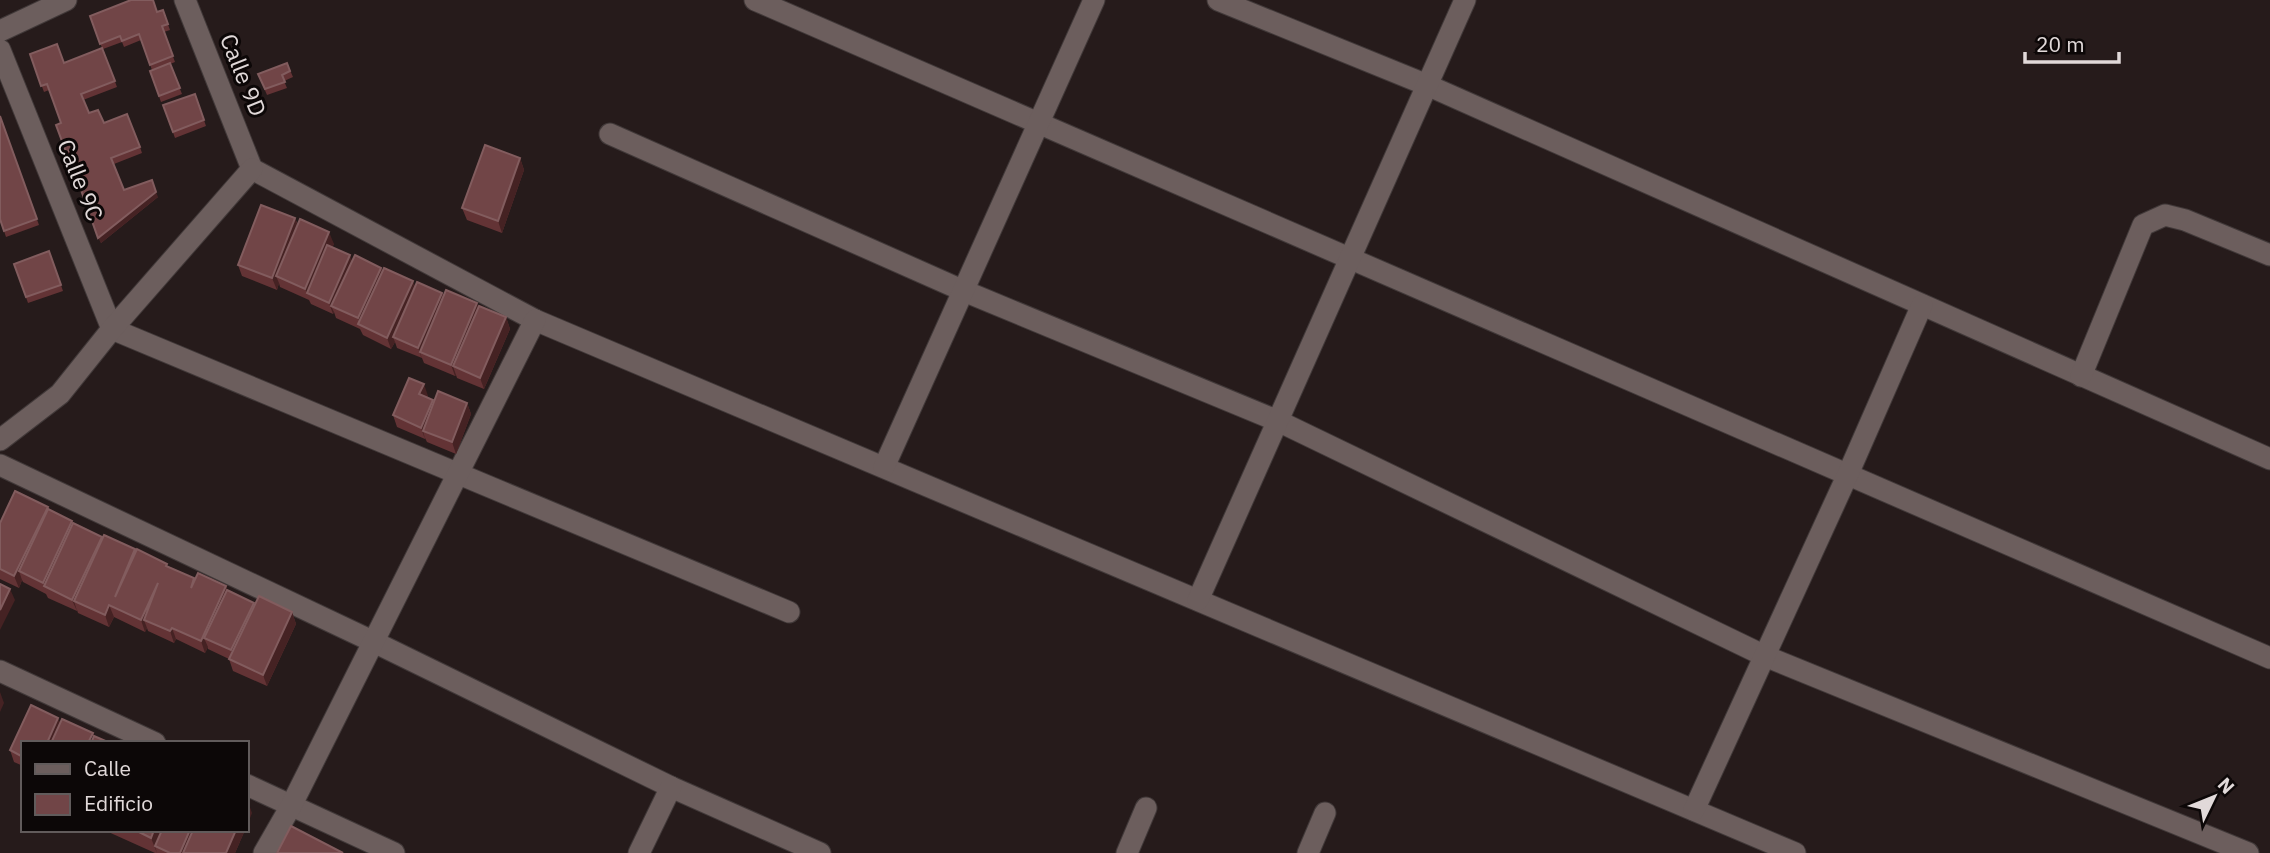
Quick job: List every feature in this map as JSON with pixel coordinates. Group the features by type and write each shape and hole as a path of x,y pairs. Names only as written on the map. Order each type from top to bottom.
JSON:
{"street":[{"path":"0,31 66,0"},
{"name":"Calle 9D","path":"185,0 252,169"},
{"path":"755,0 2270,658"},
{"path":"884,467 1094,0"},
{"path":"1218,0 1427,85 2270,459"},
{"path":"1198,600 1465,0"},
{"name":"Calle 9C","path":"0,50 112,329"},
{"path":"610,134 964,291 1278,421 1765,656 2248,853"},
{"path":"0,440 60,394 112,329 252,169 536,320 1796,853"},
{"path":"2081,376 2143,225 2165,215 2270,255"},
{"path":"1694,810 1922,305"},
{"path":"264,853 291,806 536,320"},
{"path":"112,329 789,611"},
{"path":"0,465 374,642 671,787 820,853"},
{"path":"0,671 151,741"},
{"path":"248,785 394,853"},
{"path":"639,853 671,787"},
{"path":"1126,853 1146,808"},
{"path":"1308,853 1325,813"}],"building":[{"path":"131,0 153,0 157,12 163,10 168,24 162,26 173,56 150,65 139,34 122,41 120,36 100,44 90,16"},
{"path":"57,44 64,63 102,48 115,81 81,94 89,113 98,110 104,123 127,114 140,147 111,158 124,190 152,180 156,192 98,238 80,187 85,185 71,150 66,152 56,125 61,123 47,84 41,86 30,54"},
{"path":"170,63 180,88 159,96 150,71"},
{"path":"287,63 290,71 282,75 285,82 265,89 258,74"},
{"path":"195,94 204,120 173,132 163,105"},
{"path":"0,116 37,219 4,231 0,219"},
{"path":"485,145 520,158 498,221 462,208"},
{"path":"261,205 295,218 272,278 238,265"},
{"path":"300,219 329,232 305,289 276,276"},
{"path":"327,245 350,255 329,303 307,293"},
{"path":"49,251 61,285 26,297 14,264"},
{"path":"355,255 381,268 358,318 331,306"},
{"path":"384,268 413,281 387,338 358,324"},
{"path":"417,282 442,293 418,348 393,337"},
{"path":"446,290 477,303 451,365 420,352"},
{"path":"479,306 506,317 480,378 453,366"},
{"path":"409,378 424,384 419,394 433,400 421,428 393,415"},
{"path":"438,391 467,403 452,442 423,431"},
{"path":"15,491 48,507 14,576 0,569 0,523"},
{"path":"48,509 72,521 43,583 19,571"},
{"path":"73,523 102,537 72,600 44,586"},
{"path":"104,535 135,549 115,597 137,549 194,578 191,588 198,573 226,586 201,641 172,628 170,631 144,620 158,583 141,620 109,605 105,615 74,601"},
{"path":"0,584 10,589 0,610"},
{"path":"227,590 254,603 231,650 204,638"},
{"path":"259,596 292,612 263,675 229,659"},
{"path":"31,705 58,718 48,741 21,741 21,756 10,750"},
{"path":"62,719 93,733 89,741 52,741"},
{"path":"94,736 105,741 92,741"},
{"path":"291,826 343,853 277,853"},
{"path":"139,832 153,832 151,838"},
{"path":"161,832 189,832 180,853 170,853 155,846"},
{"path":"192,832 235,832 226,853 183,853"}]}
